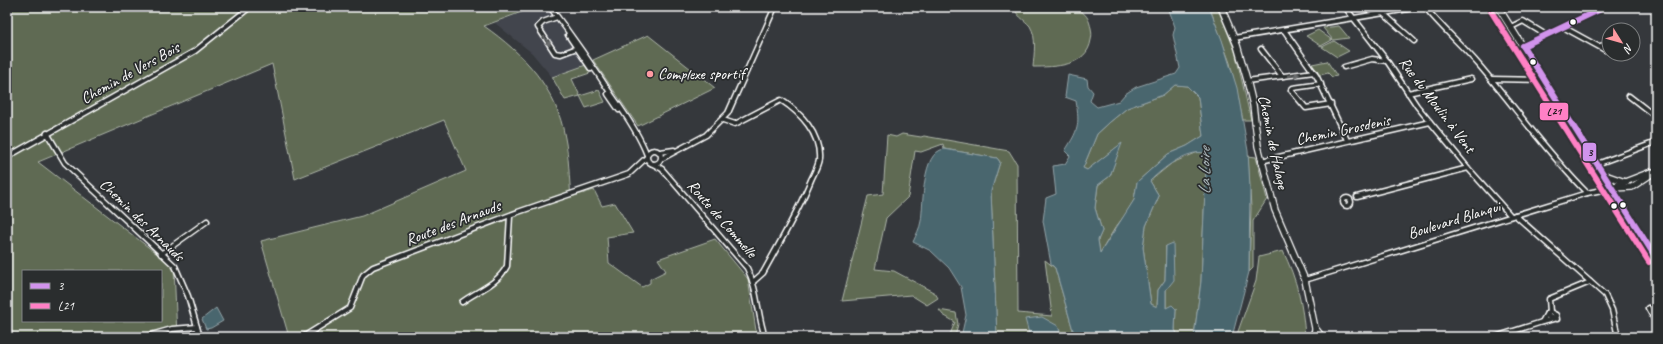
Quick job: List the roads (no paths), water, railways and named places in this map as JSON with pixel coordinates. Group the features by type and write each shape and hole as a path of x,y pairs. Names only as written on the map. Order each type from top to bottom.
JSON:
{"main road":[{"name":"Chemin de Halage","path":"1221,7 1234,38 1247,81 1253,105 1261,161 1280,224 1305,280 1315,328"},
{"path":"1498,7 1656,258"},
{"path":"1612,188 1643,182 1656,171"},
{"path":"1604,175 1626,185"},
{"path":"1618,197 1626,185"},
{"path":"1315,328 1322,337"}],"street":[{"name":"Chemin de Vers Bois","path":"7,157 47,133 195,51 222,31 250,7"},
{"path":"550,7 643,144 646,157 651,163"},
{"path":"643,144 654,151 660,152 677,150 703,138 723,120 732,104 775,7"},
{"name":"Rue du Moulin à Vent","path":"1345,7 1387,60 1408,93 1430,122 1468,168 1513,216 1590,282 1610,302 1618,337"},
{"path":"1234,38 1356,19 1420,7"},
{"path":"1425,7 1437,22 1491,79 1567,173 1587,193"},
{"path":"1523,46 1605,7"},
{"path":"1384,14 1414,41"},
{"path":"558,19 543,22 538,27 555,53 562,54 577,48"},
{"path":"558,19 580,46 631,126"},
{"path":"1511,27 1523,21 1546,35"},
{"path":"1563,27 1601,47"},
{"path":"1284,30 1321,84 1348,140"},
{"path":"1261,49 1282,76"},
{"path":"1344,67 1372,60 1387,60"},
{"path":"1247,81 1314,72"},
{"path":"1408,93 1471,79"},
{"path":"1491,79 1544,80"},
{"path":"1321,84 1293,88 1291,90 1306,108 1331,104"},
{"path":"1629,96 1656,117"},
{"path":"723,120 735,124 781,100 801,115 812,131 817,145 819,159 801,204 763,273 754,280"},
{"name":"Chemin Grosdenis","path":"1261,161 1430,122"},
{"name":"Chemin des Arnauds","path":"47,133 65,163 175,266 200,337"},
{"path":"1597,164 1656,142"},
{"name":"Route des Arnauds","path":"638,167 662,159 677,150"},
{"name":"Route des Arnauds","path":"303,337 350,308 363,275 373,267 629,174 654,151"},
{"path":"660,152 662,154 662,169"},
{"name":"Route de Commelle","path":"651,163 662,169 692,207 742,262 754,280 760,322 765,337"},
{"path":"1351,201 1357,197 1468,168"},
{"name":"Boulevard Blanqui","path":"1305,280 1587,193 1612,188"},
{"path":"462,302 473,294 494,284 504,272 507,266 510,216"},
{"path":"161,254 207,221"},
{"path":"1495,337 1553,319 1549,317 1549,299 1590,282"},
{"path":"1648,308 1656,322"},
{"path":"1542,322 1549,312"},
{"path":"144,337 172,329 197,327"},
{"path":"1312,337 1315,328"}],"water":[{"path":"1168,7 1209,7 1222,40 1237,88 1248,151 1250,187 1249,272 1232,337 1194,337 1201,281 1206,167 1205,153 1198,153 1190,154 1175,161 1150,181 1159,196 1146,226 1143,247 1151,304 1157,307 1158,290 1165,280 1166,246 1173,243 1174,280 1166,290 1166,308 1172,305 1176,309 1175,330 1179,337 1075,337 1055,268 1051,264 1043,221 1046,198 1056,194 1053,166 1065,164 1070,156 1065,151 1073,138 1078,123 1076,101 1065,97 1068,75 1087,79 1088,86 1093,92 1090,101 1097,107 1119,101 1125,94 1136,87 1176,74 1180,68 1173,35 1175,27","holes":["1175,85 1187,86 1198,97 1203,136 1187,146 1168,154 1137,182 1134,200 1100,253 1098,240 1102,231 1095,208 1098,185 1110,176 1122,143 1087,170 1083,168 1097,134 1127,108 1163,95"]},
{"path":"944,149 997,158 1000,162 991,191 997,337 961,337 966,315 961,287 949,268 931,251 913,242 920,224 927,169 931,159"},
{"path":"216,308 223,321 211,328 206,329 202,319"},
{"path":"1042,317 1058,326 1062,337 1030,337 1025,319"}],"place":[{"name":"Complexe sportif","path":"650,74"}],"water label":[{"name":"La Loire","path":"1204,171"}]}
